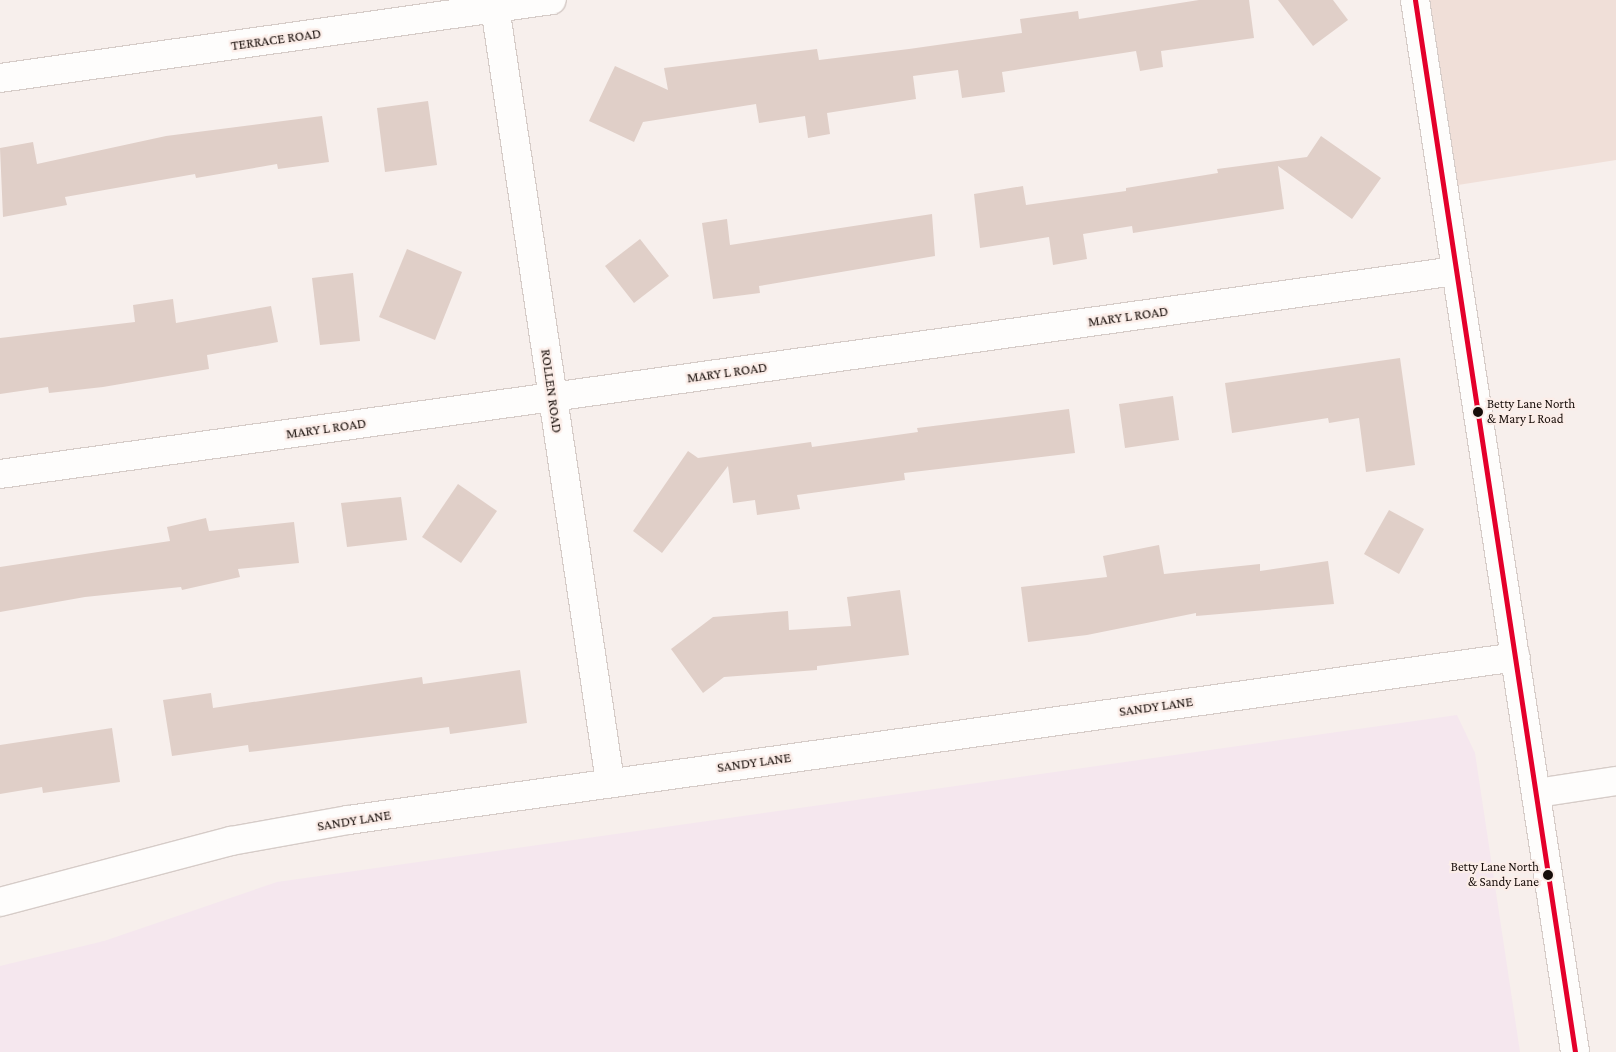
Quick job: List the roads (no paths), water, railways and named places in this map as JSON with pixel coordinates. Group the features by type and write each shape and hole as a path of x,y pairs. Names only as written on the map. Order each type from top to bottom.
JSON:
{"street":[{"name":"TERRACE ROAD","path":"0,78 494,4 552,0"},
{"path":"1415,0 1576,1052"},
{"name":"ROLLEN ROAD","path":"494,4 610,782"},
{"name":"MARY L ROAD","path":"0,474 1455,271"},
{"name":"SANDY LANE","path":"0,902 230,841 610,782 1516,657"},
{"path":"1537,793 1616,781"}],"place":[{"name":"Betty Lane North & Mary L Road","path":"1478,412"},
{"name":"Betty Lane North & Sandy Lane","path":"1548,875"}]}
